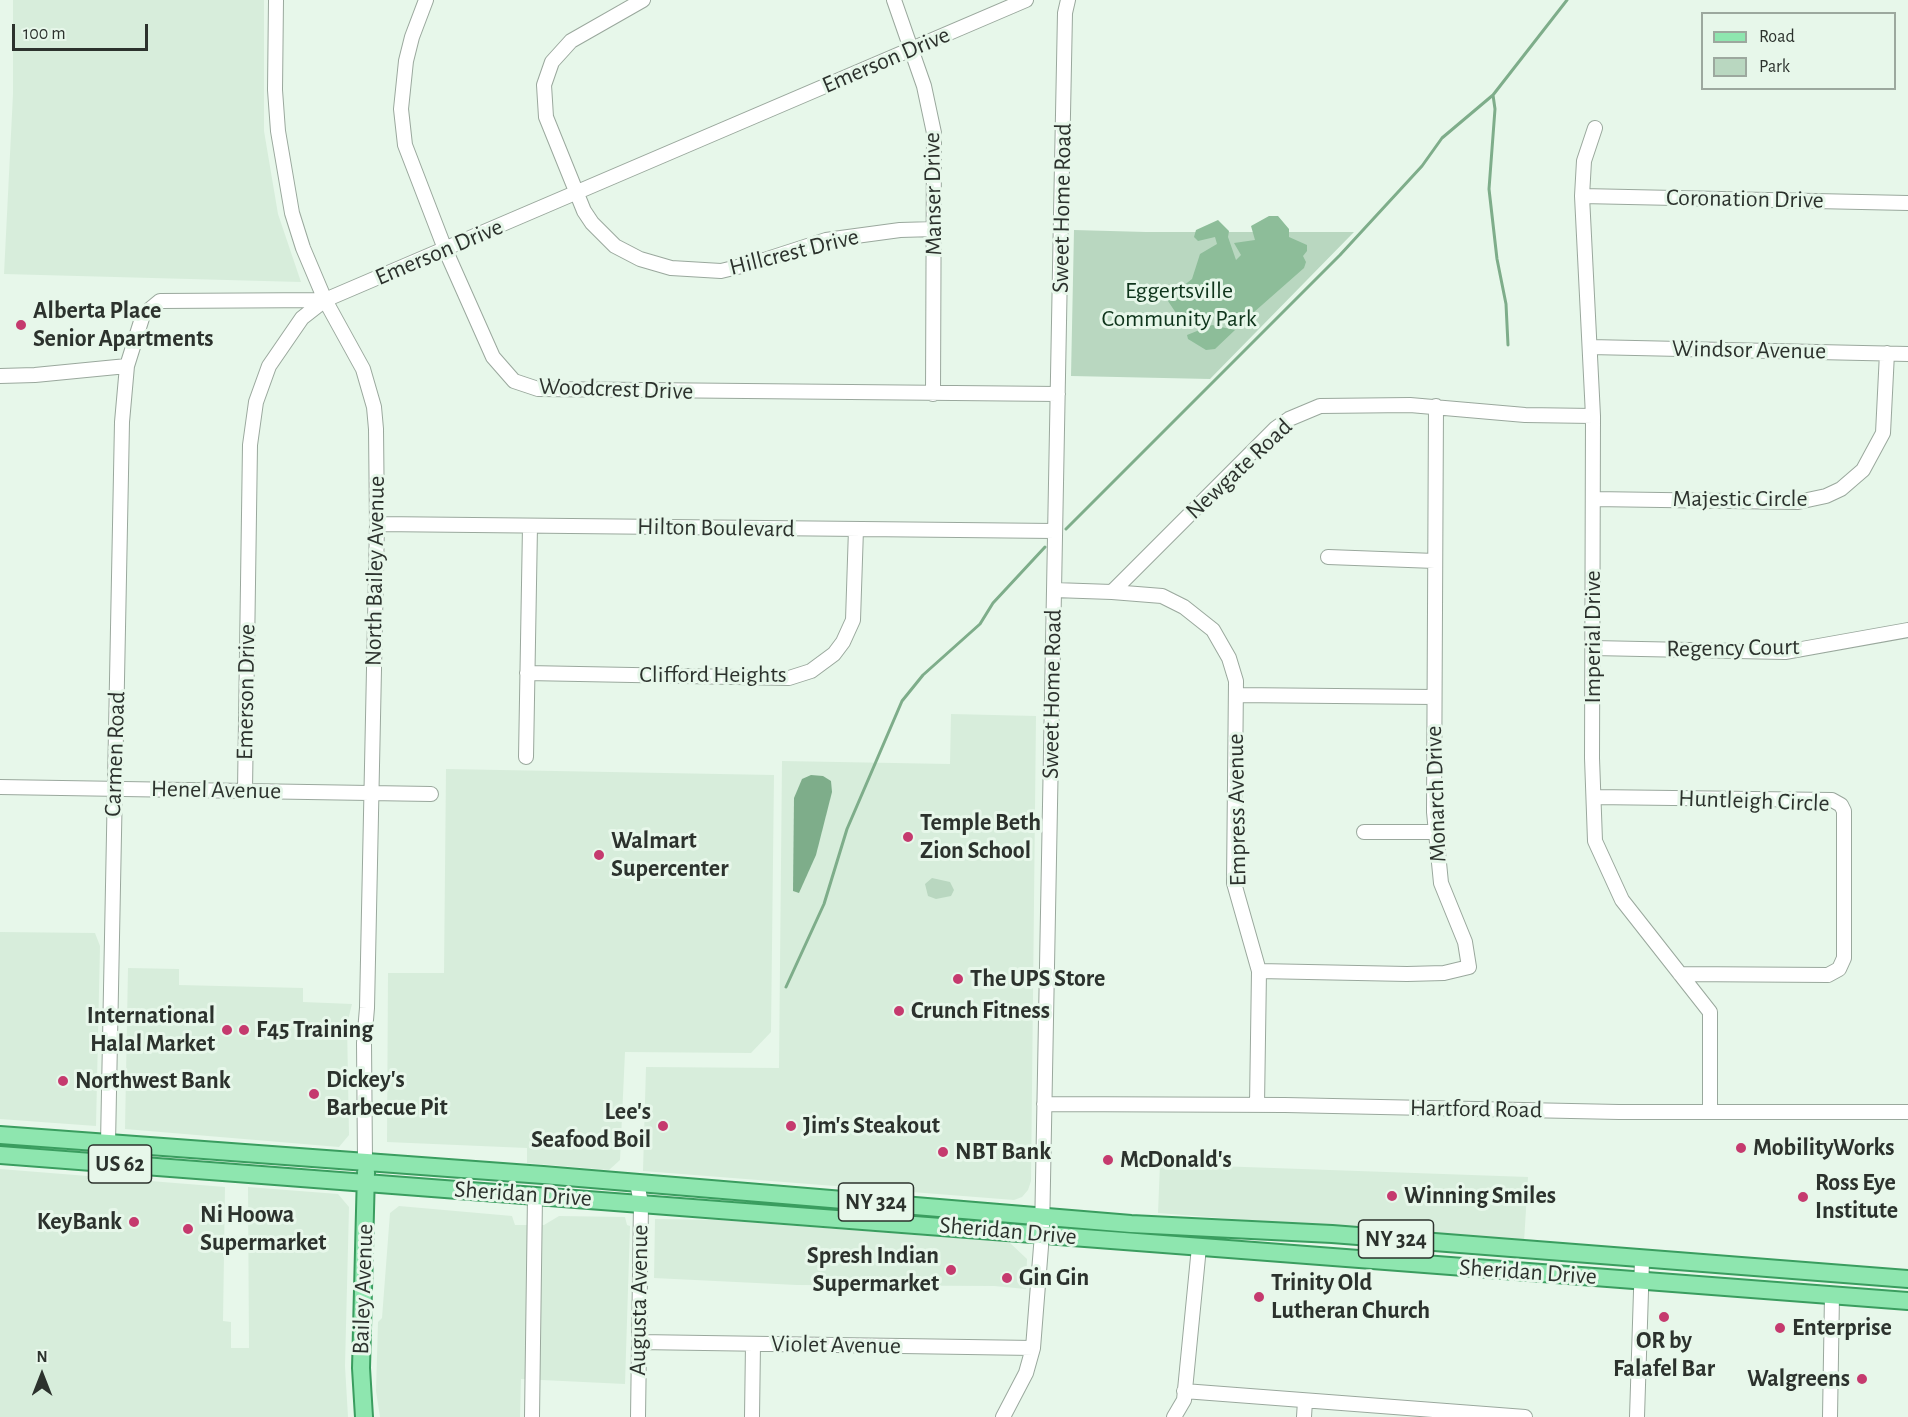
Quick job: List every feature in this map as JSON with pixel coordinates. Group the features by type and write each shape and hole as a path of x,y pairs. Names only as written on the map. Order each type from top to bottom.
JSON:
{"main road":[{"name":"Sheridan Drive","path":"0,1135 365,1161 1158,1226 1350,1236 1908,1279"},
{"name":"Sheridan Drive","path":"0,1155 1908,1301"},
{"name":"Bailey Avenue","path":"364,1417 361,1368 365,1161"}],"street":[{"name":"North Bailey Avenue","path":"276,0 275,90 285,180 301,242 325,300 363,369 374,407 377,524 367,1008 364,1042 365,1161"},
{"name":"Woodcrest Drive","path":"426,0 412,37 402,89 402,127 410,162 445,249 493,357 506,374 524,386 538,389 1058,394"},
{"name":"Hillcrest Drive","path":"643,0 571,41 559,51 547,73 543,106 576,193 592,223 615,246 655,264 690,271 736,269 826,240 900,230 935,229"},
{"name":"Manser Drive","path":"894,0 924,86 934,133 933,394"},
{"name":"Emerson Drive","path":"245,790 249,465 256,402 269,366 289,333 302,318 325,300 1026,0"},
{"name":"Sweet Home Road","path":"1002,1417 1026,1373 1034,1348 1042,1234 1063,1"},
{"name":"Imperial Drive","path":"1595,128 1584,161 1582,196 1593,416 1595,841 1622,900 1710,1012 1710,1111"},
{"name":"Coronation Drive","path":"1582,196 1908,203"},
{"name":"Carmen Road","path":"108,1143 122,422 127,366 143,315 160,301 325,300"},
{"name":"Windsor Avenue","path":"1590,346 1908,354"},
{"name":"Majestic Circle","path":"1593,499 1798,502 1826,496 1841,489 1863,470 1883,433 1886,417 1887,353"},
{"path":"0,376 127,366"},
{"name":"Newgate Road","path":"1112,592 1264,439 1289,419 1306,411 1335,404 1436,406 1525,415 1593,416"},
{"name":"Monarch Drive","path":"1259,970 1407,974 1444,973 1469,967 1465,942 1441,883 1435,832 1436,406"},
{"name":"Hilton Boulevard","path":"377,524 1055,531"},
{"path":"526,757 530,526"},
{"name":"Clifford Heights","path":"527,674 789,678 811,671 834,654 843,642 853,620 856,529"},
{"path":"1328,558 1435,561"},
{"path":"1054,590 1112,592"},
{"name":"Empress Avenue","path":"1112,592 1162,596 1184,607 1213,630 1229,658 1237,695 1234,883 1259,970 1257,1105"},
{"name":"Regency Court","path":"1593,648 1785,652 1908,630"},
{"path":"1237,695 1434,697"},
{"name":"Henel Avenue","path":"0,787 432,794"},
{"name":"Huntleigh Circle","path":"1594,797 1832,800 1844,811 1844,957 1839,969 1828,975 1680,974"},
{"path":"1364,832 1435,832"},
{"name":"Hartford Road","path":"1044,1104 1257,1105 1595,1112 1908,1112"},
{"name":"Augusta Avenue","path":"637,1183 641,1203 638,1417"},
{"path":"532,1417 536,1195"},
{"path":"1174,1417 1184,1400 1200,1247"},
{"path":"1637,1417 1642,1260"},
{"path":"1830,1417 1832,1295"},
{"name":"Violet Avenue","path":"639,1342 1034,1348"},
{"path":"752,1417 753,1344"},
{"path":"1184,1391 1525,1417"},
{"path":"1304,1417 1305,1401"}],"shaded area":[{"path":"13,0 264,0 264,131 278,214 301,282 4,274 13,94"},
{"path":"951,714 1036,716 1031,1181 1028,1190 1022,1197 1014,1200 643,1171 646,1067 779,1068 782,761 950,764"},
{"path":"446,769 774,775 771,1032 751,1053 625,1052 620,1160 609,1170 527,1163 527,1148 387,1142 388,973 444,973"},
{"path":"811,775 823,776 831,781 832,792 816,855 799,893 793,891 794,798 802,779"},
{"path":"0,932 95,933 100,946 96,1126 0,1119"},
{"path":"128,968 179,969 179,985 303,988 303,1002 352,1004 347,1024 349,1135 339,1147 125,1129"},
{"path":"1160,1164 1528,1177 1524,1242 1158,1213"},
{"path":"0,1169 225,1187 223,1321 231,1322 231,1348 249,1348 248,1187 338,1194 349,1207 345,1366 348,1417 0,1417"},
{"path":"399,1206 512,1216 515,1225 544,1225 559,1216 625,1217 627,1225 630,1226 625,1384 521,1379 520,1417 380,1417 376,1391 378,1322 382,1318 390,1213"},
{"path":"655,1219 719,1220 1009,1242 1027,1259 1026,1289 994,1286 797,1285 654,1278"}],"green space":[{"path":"1269,216 1278,216 1289,229 1289,237 1307,245 1307,251 1303,256 1306,262 1304,268 1245,320 1236,320 1222,313 1206,316 1199,321 1180,319 1168,301 1169,297 1192,279 1200,254 1217,244 1215,237 1198,241 1194,237 1196,230 1218,220 1229,231 1228,237 1236,260 1241,255 1234,243 1255,240 1251,226"},
{"name":"Eggertsville Community Park","path":"1074,230 1354,232 1210,379 1071,376"},
{"path":"1212,325 1235,330 1215,349 1206,350 1188,339 1187,335"},
{"path":"932,878 950,882 954,890 951,896 936,899 928,896 925,884"}],"waterway":[{"path":"1066,529 1340,255 1422,166 1442,138 1493,95 1567,0"},
{"path":"1493,95 1495,109 1489,189 1497,259 1506,304 1508,345"},
{"path":"786,987 824,904 847,829 902,701 923,675 980,624 993,603 1045,547"}],"place":[{"name":"Alberta Place Senior Apartments","path":"21,325"},
{"name":"Temple Beth Zion School","path":"908,837"},
{"name":"Walmart Supercenter","path":"599,855"},
{"name":"The UPS Store","path":"958,979"},
{"name":"Crunch Fitness","path":"899,1011"},
{"name":"International Halal Market","path":"227,1030"},
{"name":"F45 Training","path":"244,1030"},
{"name":"Northwest Bank","path":"63,1081"},
{"name":"Dickey's Barbecue Pit","path":"314,1094"},
{"name":"Lee's Seafood Boil","path":"663,1126"},
{"name":"Jim's Steakout","path":"791,1126"},
{"name":"MobilityWorks","path":"1741,1148"},
{"name":"NBT Bank","path":"943,1152"},
{"name":"McDonald's","path":"1108,1160"},
{"name":"Winning Smiles","path":"1392,1196"},
{"name":"Ross Eye Institute","path":"1803,1197"},
{"name":"KeyBank","path":"134,1222"},
{"name":"Ni Hoowa Supermarket","path":"188,1229"},
{"name":"Spresh Indian Supermarket","path":"951,1270"},
{"name":"Gin Gin","path":"1007,1278"},
{"name":"Trinity Old Lutheran Church","path":"1259,1297"},
{"name":"OR by Falafel Bar","path":"1664,1317"},
{"name":"Enterprise","path":"1780,1328"},
{"name":"Walgreens","path":"1862,1379"}]}
